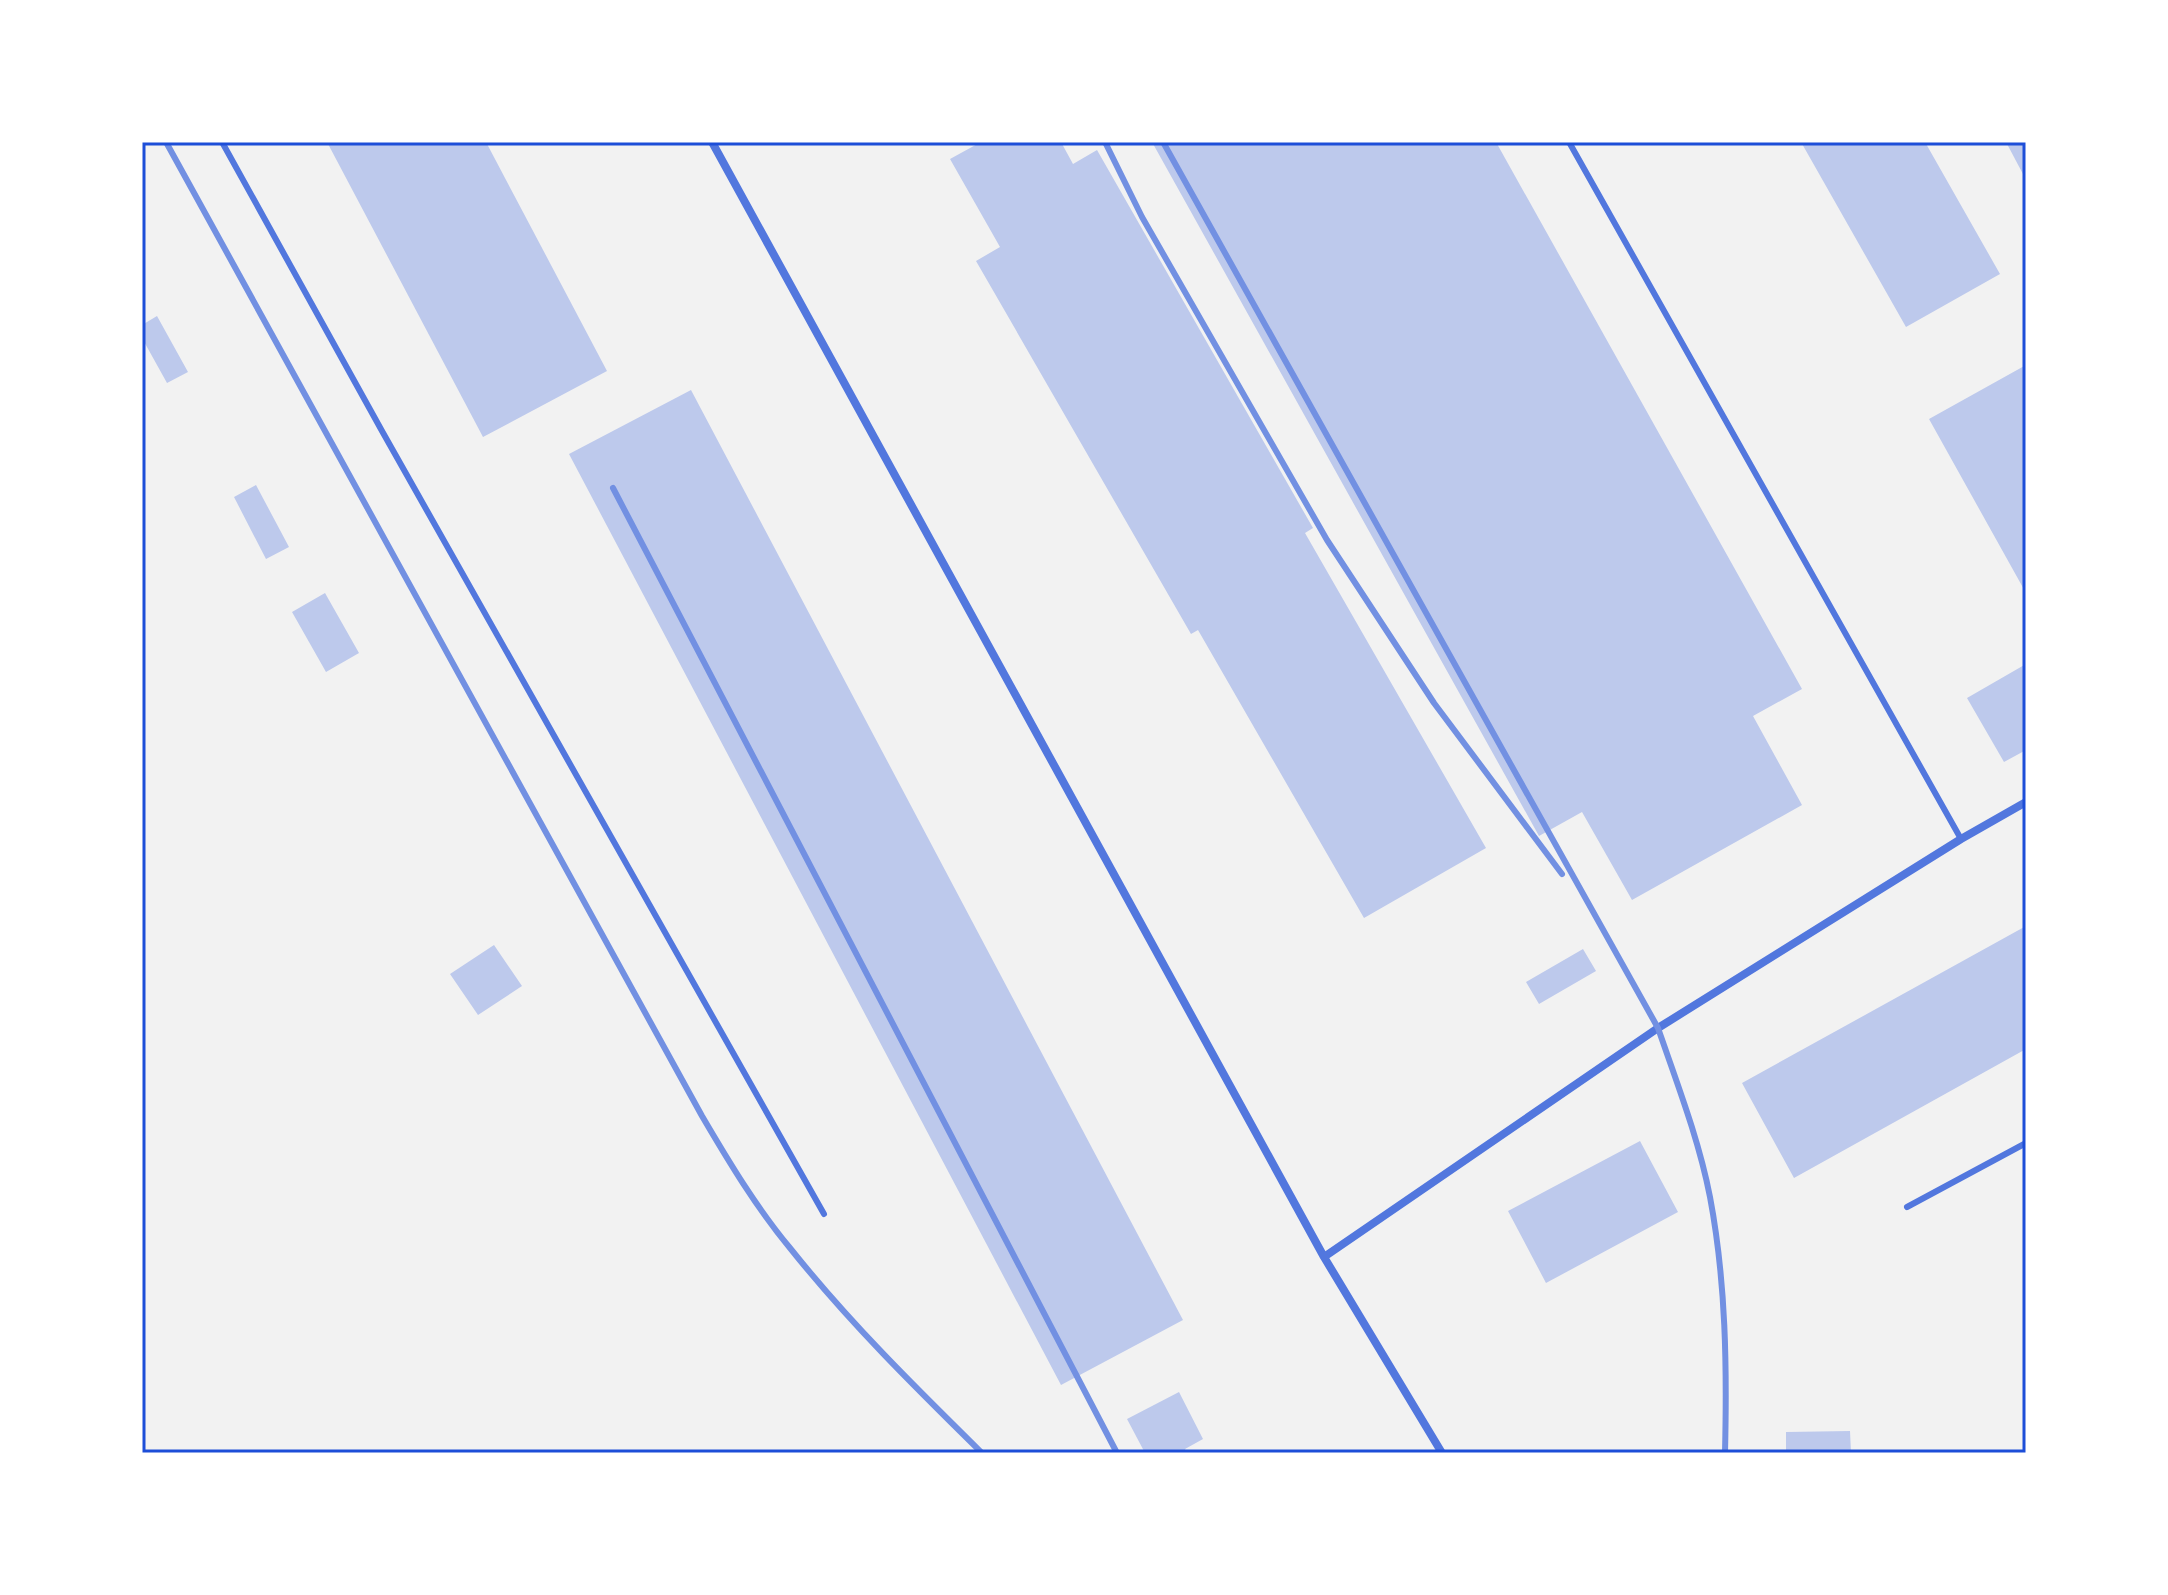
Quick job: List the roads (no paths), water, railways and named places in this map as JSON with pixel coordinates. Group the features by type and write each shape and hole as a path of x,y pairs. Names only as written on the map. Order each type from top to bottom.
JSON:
{"street":[{"path":"712,142 1324,1257 1442,1453"},
{"path":"1324,1257 1658,1028 1961,839 2026,802"}],"lane":[{"path":"222,142 824,1214"},
{"path":"1569,142 1961,839"},
{"path":"1907,1207 2026,1143"}],"railway":[{"path":"166,142 702,1116 733,1167 778,1232 835,1302 982,1453"},
{"path":"1105,142 1142,217 1327,540 1434,703 1562,874"},
{"path":"1163,142 1658,1028 1700,1154 1710,1197 1724,1325 1725,1453"},
{"path":"613,488 1117,1453"}]}
